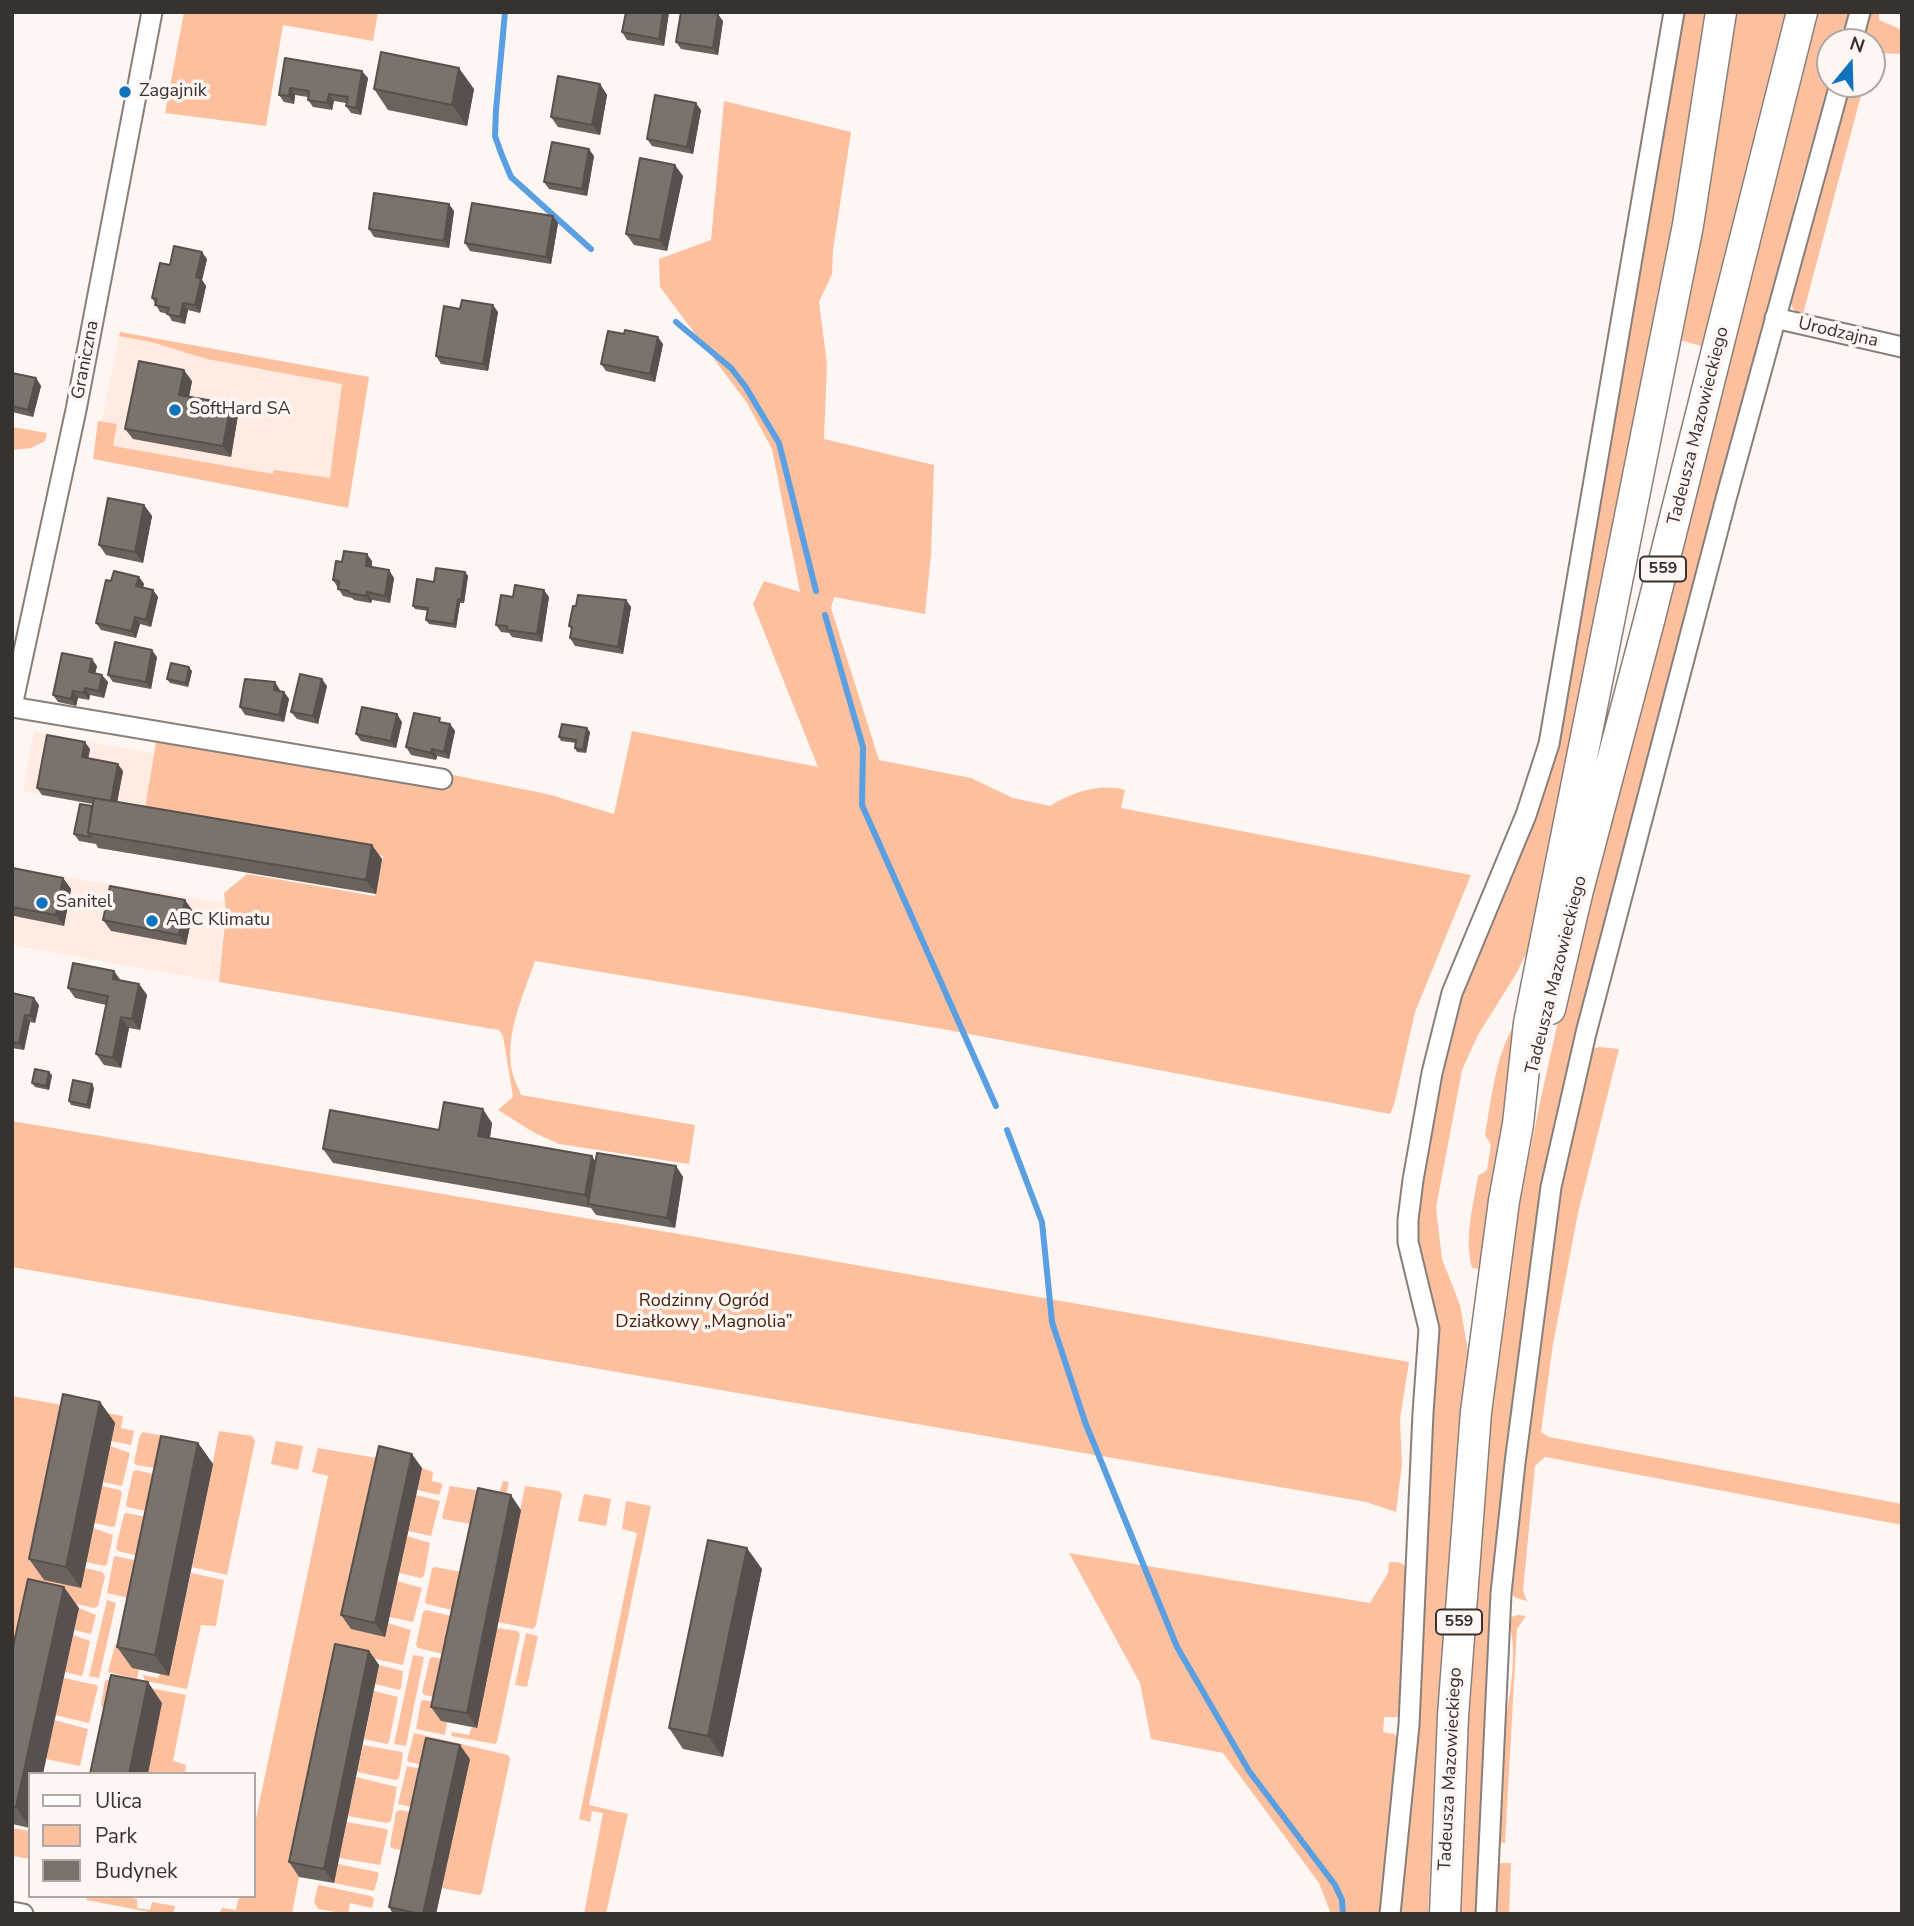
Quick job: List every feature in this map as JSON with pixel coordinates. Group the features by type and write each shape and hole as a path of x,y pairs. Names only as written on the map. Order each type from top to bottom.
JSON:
{"main road":[{"name":"Tadeusza Mazowieckiego","path":"1445,1914 1453,1716 1476,1412 1504,1201 1518,1124 1529,1023 1688,225 1721,12"},
{"name":"Tadeusza Mazowieckiego","path":"1518,1124 1653,608 1802,12"}],"street":[{"name":"Graniczna","path":"152,12 76,410 12,707 442,779"},
{"path":"1390,1914 1409,1725 1429,1329 1409,1242 1408,1220 1413,1180 1432,1073 1452,993 1526,815 1551,735 1674,12"},
{"path":"1486,1914 1501,1593 1551,1187 1586,1032 1775,318 1836,98"},
{"name":"Urodzajna","path":"1775,318 1902,347"},
{"path":"12,1912 23,1914"}],"shaded area":[{"path":"120,332 369,377 350,497 113,456 99,435"},
{"path":"34,731 155,754 144,814 23,791"},
{"path":"12,868 225,903 219,982 12,945"}],"green space":[{"path":"184,12 378,12 373,41 283,25 266,126 165,113"},
{"path":"1681,12 1710,12 1673,237 1532,942 1516,974 1478,1035 1462,1070 1436,1208 1442,1259 1460,1305 1468,1351 1437,1722 1428,1914 1398,1914 1411,1801 1421,1668 1419,1256 1414,1214 1438,1078 1459,999 1535,811"},
{"path":"1736,12 1787,12 1705,347 1679,340"},
{"path":"1816,12 1852,12 1848,28 1816,28 1816,98 1828,98 1795,202 1796,213 1531,1276 1499,1520 1491,1615 1478,1914 1459,1914 1470,1662 1482,1494 1500,1326 1541,1100 1645,673"},
{"path":"1871,12 1879,12 1879,20 1902,30 1902,54 1886,53 1886,28 1867,28"},
{"path":"1847,98 1860,98 1802,318 1793,309 1789,299"},
{"path":"724,101 851,132 833,250 832,274 819,302 827,364 824,439 934,465 931,555 925,614 834,597 831,608 879,760 971,778 1013,798 1050,806 1086,790 1115,788 1125,790 1121,808 1471,875 1415,1012 1390,1114 948,1030 535,961 512,1032 513,1075 521,1095 695,1125 689,1164 559,1144 533,1132 498,1110 513,1097 503,1036 499,1030 219,982 226,912 224,893 247,874 375,896 383,856 144,814 157,737 452,786 453,775 547,794 614,814 632,731 818,767 753,604 764,581 800,592 772,449 747,403 660,287 659,259 711,240"},
{"path":"120,332 369,377 348,508 93,459 98,421 117,424 113,446 273,474 274,470 330,478 342,384 207,359 151,342 119,336"},
{"path":"12,427 47,433 45,441 31,448 12,450"},
{"path":"1516,1022 1519,1022 1485,1222 1480,1269 1472,1268 1470,1222 1478,1176 1487,1170 1491,1145 1485,1135 1492,1091 1503,1048"},
{"path":"1592,1049 1619,1049 1578,1213 1553,1344 1541,1432 1549,1437 1902,1504 1902,1525 1545,1457 1535,1466 1523,1591 1527,1601 1516,1598 1509,1592 1553,1231"},
{"name":"Rodzinny Ogród Działkowy „Magnolia”","path":"12,1121 1409,1362 1400,1419 1402,1464 1396,1512 1366,1502 12,1267"},
{"path":"12,1396 123,1416 121,1428 134,1431 131,1445 111,1441 114,1423 80,1588 85,1568 102,1572 105,1576 98,1606 94,1608 68,1602 12,1741"},
{"path":"219,1431 252,1436 255,1441 227,1575 192,1567"},
{"path":"143,1432 194,1442 173,1471 136,1465 134,1462"},
{"path":"276,1441 303,1446 298,1470 271,1464"},
{"path":"110,1446 130,1453 122,1486 103,1482"},
{"path":"318,1448 389,1460 385,1636 388,1623 411,1630 403,1665 366,1657 299,1877 292,1914 219,1914 222,1908 236,1910 239,1898 256,1898 256,1818 328,1476 312,1472"},
{"path":"422,1468 433,1472 432,1481 443,1484 439,1495 417,1490"},
{"path":"136,1470 171,1478 164,1515 127,1507 133,1472"},
{"path":"503,1481 509,1482 504,1506 482,1526 443,1519 450,1486 499,1494"},
{"path":"102,1486 120,1490 122,1493 115,1526 112,1527 94,1523"},
{"path":"525,1486 559,1491 562,1494 533,1629 498,1622"},
{"path":"584,1494 611,1499 606,1526 578,1521"},
{"path":"416,1495 440,1501 431,1536 408,1531"},
{"path":"626,1501 651,1506 589,1805 628,1814 606,1914 584,1914 603,1813 592,1811 590,1822 579,1819 637,1533 622,1529"},
{"path":"126,1513 163,1520 155,1560 118,1551 116,1548"},
{"path":"93,1528 113,1535 105,1566 86,1562"},
{"path":"407,1536 430,1543 424,1576 421,1578 399,1573"},
{"path":"1069,1553 1370,1603 1388,1573 1389,1562 1405,1566 1408,1572 1402,1711 1397,1717 1384,1717 1383,1732 1394,1734 1401,1741 1382,1914 1331,1914 1319,1883 1223,1753 1151,1739 1140,1683"},
{"path":"114,1556 154,1564 146,1602 107,1593"},
{"path":"432,1568 472,1574 464,1613 425,1602"},
{"path":"191,1573 224,1580 216,1626 201,1625 187,1689 145,1681 143,1675 158,1678 160,1674 169,1675"},
{"path":"397,1581 422,1588 413,1622 389,1617"},
{"path":"107,1600 116,1603 99,1678 89,1676"},
{"path":"79,1608 96,1615 91,1634 74,1630"},
{"path":"426,1610 463,1619 455,1657 418,1648 416,1645 423,1612"},
{"path":"1526,1616 1517,1629 1505,1843 1500,1842 1497,1836 1504,1721 1512,1671 1513,1643 1508,1623 1511,1617"},
{"path":"497,1628 517,1631 520,1634 497,1742 495,1744 451,1736 452,1732 469,1735 472,1727 476,1728"},
{"path":"526,1633 538,1636 527,1687 515,1685"},
{"path":"73,1635 90,1641 81,1676 65,1672"},
{"path":"115,1645 136,1649 139,1669 137,1679 108,1672"},
{"path":"413,1655 424,1657 406,1746 394,1744"},
{"path":"430,1658 454,1661 446,1699 424,1695 422,1692"},
{"path":"379,1665 403,1671 399,1690 375,1684"},
{"path":"64,1678 98,1687 89,1723 55,1715"},
{"path":"105,1681 186,1695 173,1761 186,1765 185,1772 147,1772 122,1711 102,1707"},
{"path":"374,1691 398,1697 387,1744 364,1739"},
{"path":"421,1701 445,1704 441,1721 447,1722 445,1735 416,1729"},
{"path":"54,1720 88,1729 80,1766 46,1759"},
{"path":"414,1733 508,1755 510,1759 482,1893 479,1895 441,1888 433,1767 407,1760"},
{"path":"363,1745 402,1752 399,1778 396,1780 357,1772"},
{"path":"407,1766 432,1771 423,1810 398,1804"},
{"path":"356,1777 397,1787 391,1821 387,1823 348,1816"},
{"path":"400,1810 422,1814 414,1853 391,1848 390,1845 396,1812"},
{"path":"347,1822 388,1831 380,1865 339,1858"},
{"path":"12,1828 28,1831 28,1859 12,1856"},
{"path":"1511,1863 1509,1914 1493,1914 1497,1865"},
{"path":"338,1864 377,1872 379,1874 374,1891 334,1883"},
{"path":"318,1885 371,1896 374,1899 372,1908 350,1903 348,1914 318,1909 314,1902"},
{"path":"133,1898 137,1899 137,1908 150,1910 152,1902 175,1906 173,1914 160,1914 86,1900"}],"building":[{"path":"626,12 663,12 659,39 622,32"},
{"path":"681,12 718,14 713,48 676,42"},
{"path":"381,52 459,68 452,105 374,89"},
{"path":"285,58 362,71 356,108 346,106 348,97 329,94 327,103 308,100 309,91 290,88 289,96 279,95"},
{"path":"558,76 600,84 592,125 551,117"},
{"path":"655,95 696,103 687,147 647,139"},
{"path":"552,142 589,149 582,189 544,182"},
{"path":"640,158 675,165 660,240 626,234"},
{"path":"374,193 449,204 444,241 369,229"},
{"path":"472,203 553,216 546,257 465,243"},
{"path":"174,246 202,252 196,277 201,279 195,305 183,303 180,317 167,314 169,308 155,305 157,299 152,298 160,263 170,265"},
{"path":"462,300 493,305 483,364 436,356 444,306 460,309"},
{"path":"625,330 658,337 650,374 601,364 608,331 624,334"},
{"name":"SoftHard SA","path":"139,361 184,370 179,395 231,404 223,446 125,429"},
{"path":"12,373 36,378 28,410 12,406"},
{"path":"108,498 144,505 135,552 99,545"},
{"path":"344,551 367,554 366,566 389,570 385,596 367,592 366,596 338,589 339,581 333,580 336,561 342,562"},
{"path":"436,568 465,572 454,624 426,620 428,608 413,606 417,579 434,582"},
{"path":"114,571 139,577 136,586 153,590 146,620 135,617 131,631 96,623 106,580 111,581"},
{"path":"515,585 544,590 537,634 507,630 507,626 496,625 501,595 513,597"},
{"path":"578,595 626,600 618,647 570,638 572,627 569,626"},
{"path":"115,642 152,650 146,682 108,675"},
{"path":"62,653 92,659 89,672 102,675 99,691 85,688 84,693 73,691 71,699 53,695"},
{"path":"171,663 189,667 186,683 167,679"},
{"path":"300,674 322,679 313,716 291,712"},
{"path":"245,679 275,682 274,690 284,692 279,715 240,707"},
{"path":"362,707 397,714 391,741 356,734"},
{"path":"414,713 440,718 439,722 450,724 444,752 432,749 431,753 406,747"},
{"path":"562,724 587,728 583,750 575,748 576,740 559,737"},
{"path":"47,735 85,742 82,757 118,764 111,801 37,788"},
{"path":"94,798 372,845 366,880 88,833"},
{"path":"80,804 92,806 88,833 91,837 74,834"},
{"name":"Sanitel","path":"13,868 63,878 56,915 12,907"},
{"name":"ABC Klimatu","path":"110,886 185,900 179,935 103,920"},
{"path":"73,963 114,971 113,979 139,984 132,1019 121,1017 113,1058 96,1054 108,996 68,988"},
{"path":"12,993 34,998 30,1016 25,1015 19,1043 12,1042"},
{"path":"35,1069 49,1072 46,1086 32,1083"},
{"path":"73,1080 92,1084 87,1105 69,1101"},
{"path":"444,1102 483,1109 478,1136 592,1156 585,1195 323,1149 330,1110 439,1130"},
{"path":"597,1153 676,1166 667,1218 588,1204"},
{"path":"63,1394 100,1402 66,1567 29,1559"},
{"path":"161,1436 198,1443 155,1655 117,1647"},
{"path":"379,1446 412,1454 375,1623 341,1615"},
{"path":"478,1488 511,1495 467,1713 431,1707"},
{"path":"708,1540 747,1548 708,1736 669,1728"},
{"path":"28,1579 64,1587 16,1807 12,1807 12,1652"},
{"path":"335,1644 369,1651 324,1869 289,1862"},
{"path":"111,1675 148,1682 129,1772 90,1772"},
{"path":"426,1738 460,1745 423,1914 420,1914 389,1907"}],"waterway":[{"path":"505,12 495,136 501,153 511,177 591,249"},
{"path":"676,322 731,368 779,443 816,591"},
{"path":"825,615 863,747 862,805 996,1106"},
{"path":"1007,1130 1042,1222 1052,1322 1085,1422 1177,1647 1249,1771 1335,1885 1342,1900 1343,1914"}],"place":[{"name":"Zagajnik","path":"125,92"},
{"name":"SoftHard SA","path":"175,410"},
{"name":"Sanitel","path":"42,903"},
{"name":"ABC Klimatu","path":"152,921"}]}
